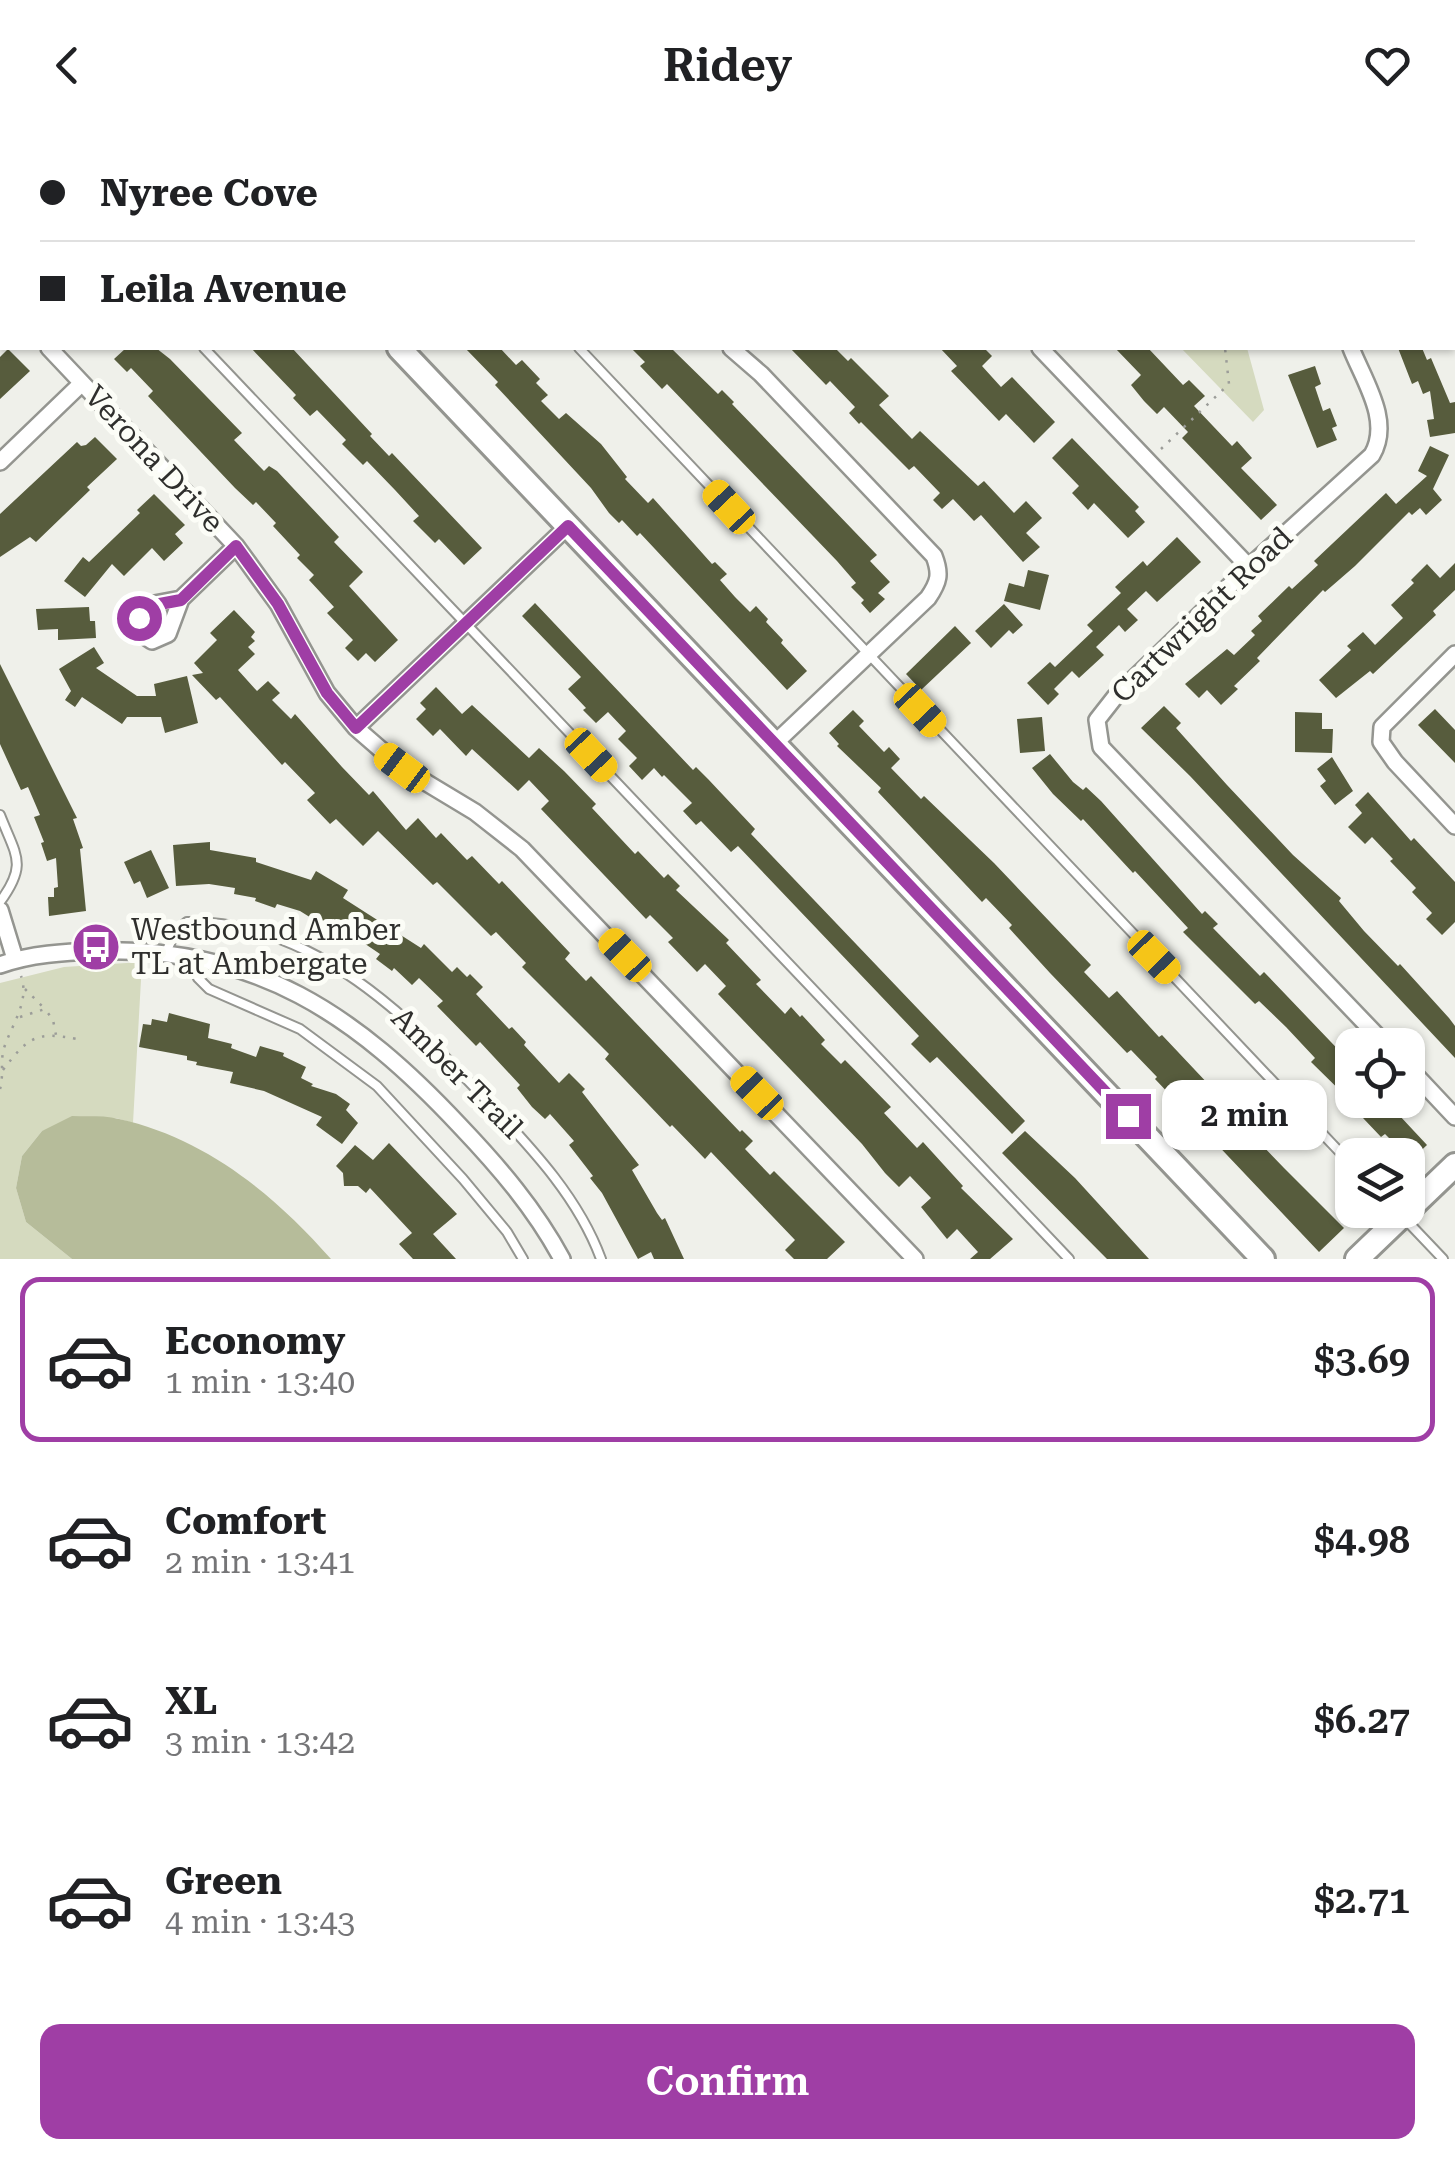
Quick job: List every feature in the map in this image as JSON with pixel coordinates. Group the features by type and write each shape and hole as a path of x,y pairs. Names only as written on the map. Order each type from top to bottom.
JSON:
{"street":[{"name":"Verona Drive","path":"51,350 236,546 278,604 327,693 356,728 402,768 475,812 522,849 915,1259"},
{"path":"401,350 1263,1259"},
{"path":"734,350 934,556 939,569 938,584 915,612 774,744"},
{"path":"1042,350 1249,567"},
{"name":"Cartwright Road","path":"1352,350 1380,416 1380,441 1358,468 1249,567 1097,720 1101,747 1370,1028"},
{"path":"0,462 82,383"},
{"path":"356,728 568,526"},
{"path":"181,600 236,546"},
{"path":"1455,654 1382,727 1381,742 1455,826"},
{"path":"0,910 8,962"},
{"name":"Amber Trail","path":"8,962 78,952 166,952 264,977 328,1009 376,1043 422,1085 517,1189 562,1259"},
{"path":"1425,1085 1455,1117"},
{"path":"1425,1191 1455,1165"},
{"path":"1357,1259 1385,1228"}],"lane":[{"path":"206,350 1069,1259"},
{"path":"581,350 1335,1146"},
{"path":"0,815 18,860 18,878 0,902"},
{"name":"Amber Trail","path":"166,952 176,931 187,922 232,925 292,945 379,995 405,1016 536,1153 566,1194 601,1259"},
{"path":"190,956 198,978 209,989 300,1029 376,1086 496,1219 523,1259"},
{"path":"1413,1228 1443,1259"}],"path":[{"path":"1149,460 1228,384 1230,366 1226,350"},
{"path":"8,962 24,989 53,1020 56,1036"},
{"path":"0,1089 4,1049 18,1018 24,989"},
{"path":"18,1018 45,1010"},
{"path":"2,1071 26,1042 40,1036 77,1040"}],"shaded area":[{"path":"1183,350 1248,350 1264,410 1253,422"},
{"path":"142,962 133,1123 116,1118 42,1131 22,1156 16,1188 26,1222 72,1259 0,1259 0,983 64,967"},
{"path":"72,1116 113,1118 150,1128 209,1155 262,1191 331,1259 72,1259 26,1222 16,1188 22,1156 42,1131"}],"building":[{"path":"9,350 30,371 0,399 0,357"},
{"path":"124,350 159,350 170,359 242,433 234,440 264,471 269,466 277,471 339,537 334,542 363,572 349,586 398,640 375,662 366,653 358,661 345,648 353,640 327,613 334,607 309,580 314,575 273,526 276,523 235,488 148,396 153,391 131,368 127,372 114,359"},
{"path":"253,350 294,350 389,456 392,453 482,548 464,565 439,539 435,543 413,521 419,516 395,490 367,461 363,465 342,444 346,440 317,410 310,416 293,398 296,395"},
{"path":"467,350 502,350 516,365 522,360 540,379 536,383 548,395 541,401 559,419 566,413 601,444 625,479 648,503 653,498 712,564 715,562 727,574 720,580 735,597 750,612 756,606 768,619 766,622 783,640 781,643 807,671 787,690 640,533 637,536 609,513 591,488 495,385 498,382"},
{"path":"633,350 673,350 718,394 722,390 877,555 870,561 890,582 878,593 885,599 870,613 851,587 856,583 837,561 667,384 662,389 640,366 645,362"},
{"path":"792,350 837,350 848,361 851,358 889,396 879,405 912,439 920,431 978,486 984,481 1014,513 1026,501 1042,518 1026,533 1040,547 1023,562 981,515 974,521 953,499 942,509 933,500 940,493 914,466 909,470 859,424 849,413 855,407 830,381 826,385"},
{"path":"942,350 986,350 992,356 982,366 1001,387 1012,377 1055,422 1034,443 1006,414 999,421 951,371 957,366"},
{"path":"1117,350 1150,350 1183,385 1189,380 1205,396 1194,406 1232,446 1237,441 1252,458 1241,468 1277,505 1261,520 1182,438 1188,432 1164,407 1157,414 1144,401 1131,385 1141,375"},
{"path":"1399,350 1423,350 1427,360 1431,358 1450,403 1455,402 1455,433 1430,437 1427,420 1434,419 1430,391 1423,394 1418,381 1412,384"},
{"path":"1315,366 1321,384 1315,387 1323,411 1330,408 1337,426 1332,428 1337,440 1317,448 1288,375"},
{"path":"95,437 117,459 36,542 30,537 0,557 0,514 77,442 86,445"},
{"path":"1072,438 1139,507 1135,511 1145,522 1128,538 1094,503 1088,510 1072,493 1079,486 1052,458"},
{"path":"1430,446 1449,455 1433,489 1442,500 1426,515 1420,508 1412,515 1409,512 1355,566 1323,590 1257,658 1260,661 1221,705 1207,690 1199,698 1185,684 1227,649 1234,655 1255,635 1251,631 1262,621 1258,616 1318,565 1314,561 1386,493 1396,504 1427,476 1418,471"},
{"path":"154,494 185,525 175,534 183,543 164,561 152,548 124,576 112,564 85,597 64,581 83,557 89,562 140,513 137,510"},
{"path":"1177,537 1201,562 1157,602 1146,591 1127,609 1138,620 1125,632 1119,625 1096,647 1104,655 1079,678 1072,671 1054,689 1059,694 1048,705 1027,683 1050,662 1055,667 1093,631 1087,625 1121,593 1115,587 1143,561 1147,566"},
{"path":"1455,563 1455,590 1433,611 1436,615 1373,674 1370,671 1336,698 1319,680 1351,650 1347,646 1363,632 1375,645 1403,618 1391,605 1427,564 1440,578"},
{"path":"1028,570 1049,575 1040,610 1004,601 1009,583 1024,587"},
{"path":"535,603 693,770 696,767 708,779 755,829 751,834 1025,1121 1012,1134 937,1057 930,1063 911,1044 919,1036 738,846 731,852 701,821 696,825 683,811 692,803 664,775 654,768 642,780 629,766 637,758 618,739 626,731 608,712 596,723 583,710 586,708 568,689 581,677 522,616"},
{"path":"1004,604 1023,625 1013,634 1009,630 991,648 975,631"},
{"path":"89,607 96,638 58,640 58,629 38,630 36,609"},
{"path":"234,610 255,632 251,637 255,641 248,647 255,654 238,670 257,691 268,681 280,693 272,700 291,719 295,714 369,795 373,791 406,830 418,818 436,838 441,833 467,860 472,856 499,884 502,881 570,953 565,959 586,981 591,976 753,1141 745,1149 770,1175 774,1171 845,1242 827,1259 794,1259 785,1250 795,1240 711,1152 705,1159 670,1127 605,1059 609,1054 522,967 526,963 496,932 491,936 378,831 363,846 336,819 330,824 307,800 315,793 285,762 282,765 220,697 216,700 192,675 203,673 194,663 217,640 210,633"},
{"path":"955,626 971,643 921,690 906,674"},
{"path":"94,647 104,663 96,668 137,696 156,696 154,684 187,676 198,723 165,733 161,717 127,717 122,724 82,697 75,707 65,700 71,691 59,669"},
{"path":"0,664 77,818 73,819 83,848 80,849 86,911 49,916 48,897 54,897 54,888 58,887 56,858 47,861 34,817 40,815 28,787 21,790 0,744"},
{"path":"436,687 462,714 472,705 529,758 539,748 564,771 635,854 638,851 664,878 668,874 680,886 676,890 729,940 726,943 761,980 756,984 785,1014 791,1007 802,1015 825,1040 821,1044 841,1064 845,1060 891,1107 884,1113 917,1148 923,1142 961,1188 1013,1239 990,1259 970,1259 978,1252 957,1229 947,1239 921,1207 931,1198 910,1176 899,1187 885,1173 718,994 726,986 705,964 697,972 668,942 673,938 650,915 646,919 541,809 549,801 529,780 518,791 472,749 466,756 440,729 433,736 416,719 426,709 420,703"},
{"path":"1164,706 1181,723 1176,728 1227,785 1293,855 1341,898 1339,901 1364,931 1449,1018 1455,1026 1455,1058 1141,728"},
{"path":"1435,709 1455,730 1455,763 1418,725"},
{"path":"853,710 864,721 859,726 884,752 889,747 900,759 891,768 994,863 1091,965 1084,972 1109,998 1117,991 1159,1037 1162,1035 1335,1219 1335,1228 1344,1228 1319,1252 1131,1050 1127,1053 1050,973 1009,928 1012,925 986,898 982,902 878,792 881,788 837,746 829,733"},
{"path":"1295,712 1322,713 1322,729 1333,729 1332,753 1295,752"},
{"path":"1042,717 1045,751 1020,753 1017,719"},
{"path":"1050,754 1073,782 1083,790 1086,787 1202,914 1205,911 1218,924 1213,928 1260,976 1264,972 1335,1046 1335,1086 1311,1062 1315,1058 1286,1027 1259,1001 1255,1004 1183,932 1188,928 1083,819 1053,794 1032,768"},
{"path":"1332,757 1353,791 1335,805 1320,786 1326,781 1317,769"},
{"path":"1368,792 1411,841 1414,838 1455,882 1455,922 1442,935 1426,919 1432,913 1412,892 1416,888 1390,861 1393,859 1372,837 1365,844 1348,827 1362,813 1355,805"},
{"path":"210,842 210,850 256,858 256,862 311,880 316,871 348,890 343,898 421,948 424,944 452,972 457,967 467,977 470,974 483,987 476,994 526,1042 524,1045 559,1083 569,1073 585,1089 582,1092 639,1165 632,1170 657,1213 662,1220 665,1218 684,1259 654,1259 651,1252 638,1259 590,1178 593,1176 569,1145 574,1141 550,1114 545,1119 532,1107 517,1088 520,1085 480,1042 476,1046 437,1006 443,1001 419,978 412,985 394,968 392,971 376,959 380,954 349,933 345,939 300,911 277,904 275,908 255,901 256,898 234,894 235,888 209,884 176,886 173,845"},
{"path":"151,850 169,888 147,898 140,881 134,884 124,862"},
{"path":"169,1013 210,1024 208,1038 232,1044 231,1048 256,1057 260,1046 284,1053 283,1056 306,1067 301,1078 311,1086 336,1094 350,1104 346,1110 358,1123 342,1144 316,1125 322,1117 264,1091 230,1083 233,1072 196,1065 187,1056 139,1047 143,1024 151,1025 152,1019 167,1022"},
{"path":"1363,1118 1402,1118 1420,1138 1389,1138 1385,1134 1381,1137"},
{"path":"1025,1131 1075,1178 1149,1259 1107,1259 1002,1153"},
{"path":"389,1143 457,1214 433,1234 456,1259 413,1259 399,1244 412,1233 370,1188 366,1193 358,1186 344,1186 343,1173 336,1166 355,1145 373,1160"}],"place":[{"name":"Westbound Amber TL at Ambergate","path":"96,947"}],"route":[{"path":"139,618 149,606 181,600 236,546 278,604 327,693 356,728 568,526 1128,1116"}]}
